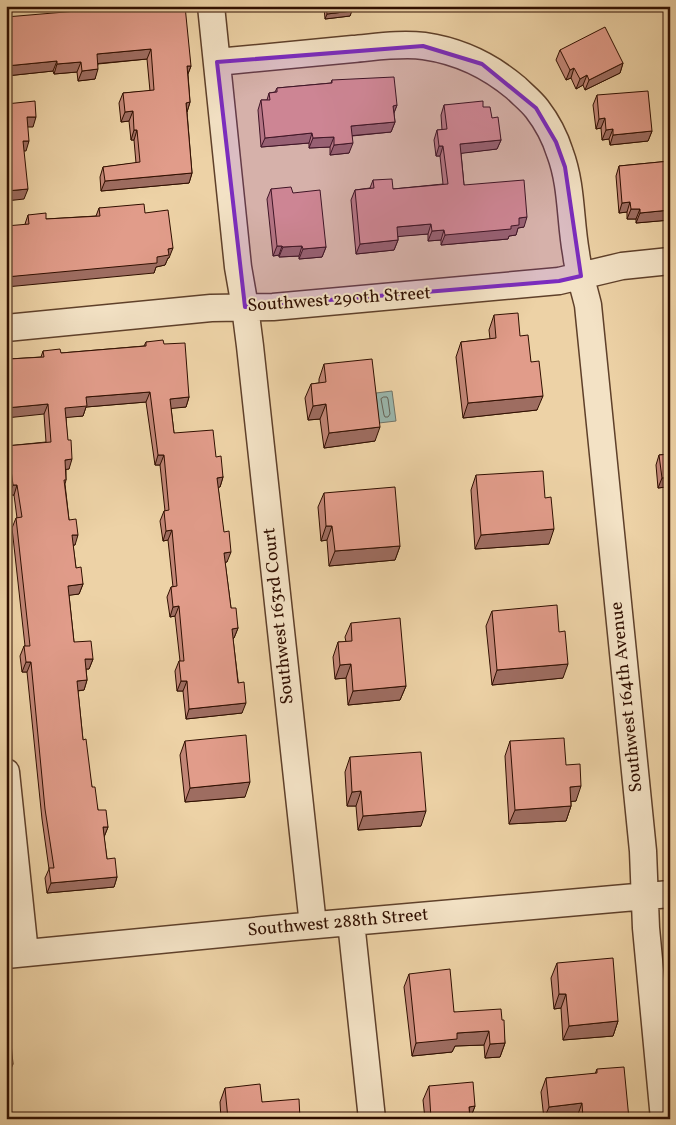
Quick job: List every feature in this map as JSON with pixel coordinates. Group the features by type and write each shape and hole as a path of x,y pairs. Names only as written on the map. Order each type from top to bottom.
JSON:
{"street":[{"name":"Southwest 163rd Court","path":"211,6 238,267 245,307 312,925"},
{"name":"Southwest 164th Avenue","path":"217,62 408,45 453,52 492,70 514,86 536,108 556,142 567,179 576,254 588,305 643,850 657,895 646,934 664,1119"},
{"name":"Southwest 290th Street","path":"6,328 210,308 273,307 559,281 622,266 670,261"},
{"path":"6,772 16,954"},
{"name":"Southwest 288th Street","path":"16,954 312,925 657,895"},
{"path":"351,922 372,1119"}],"highlighted area":[{"path":"423,46 482,64 536,108 556,142 565,167 581,276 559,281 245,307 217,62"}],"water":[{"path":"392,391 396,421 379,423 376,393"}],"building":[{"path":"139,6 139,8 185,6 191,66 187,66 190,102 186,103 192,173 105,181 103,167 140,162 137,130 134,130 133,111 125,112 123,93 154,90 151,49 97,54 98,69 82,71 81,62 57,64 57,61 6,66 6,17"},
{"path":"326,6 351,6 352,11 327,14"},
{"path":"605,27 623,63 589,80 587,75 580,79 574,68 570,70 560,50"},
{"path":"394,77 397,105 393,106 395,122 351,126 353,143 334,145 334,137 313,138 312,133 265,138 261,100 270,100 269,93 277,92 277,88 332,83 332,80"},
{"path":"648,91 652,131 613,135 613,129 606,130 605,118 599,119 597,95"},
{"path":"35,101 36,117 27,117 29,141 23,141 28,189 6,191 6,104"},
{"path":"483,101 483,107 490,107 492,118 498,117 501,140 460,144 464,185 524,180 527,217 519,218 519,225 511,226 511,229 445,235 444,230 432,231 431,224 397,227 398,240 360,244 355,190 374,188 373,180 392,179 393,189 448,184 443,146 439,146 437,130 447,129 444,105"},
{"path":"670,161 670,210 640,213 640,209 631,209 630,202 622,203 619,166"},
{"path":"291,187 293,193 320,190 326,247 303,249 302,246 277,246 271,189"},
{"path":"144,204 145,213 168,210 173,248 168,249 169,255 157,257 157,263 6,277 6,226 29,224 28,215 46,213 46,219 100,216 99,208"},
{"path":"518,313 520,336 528,335 531,362 539,361 543,396 468,403 461,342 496,338 494,315"},
{"path":"163,340 164,344 185,343 189,397 170,399 174,433 213,430 216,457 221,456 223,477 217,478 224,532 229,531 231,552 224,553 231,608 236,608 238,628 232,629 238,683 244,682 246,703 189,709 187,681 181,681 179,661 184,661 179,606 173,607 171,587 177,586 172,530 166,531 164,511 169,510 164,455 158,455 150,392 86,397 87,406 65,408 68,440 71,440 72,459 65,460 66,480 64,480 69,520 76,519 78,535 72,535 76,568 81,567 83,584 68,586 74,642 91,641 93,659 85,659 87,680 77,681 83,740 86,739 92,787 95,787 98,810 106,810 108,827 103,827 107,859 115,858 117,877 51,883 49,868 54,868 45,809 31,662 26,662 24,646 30,646 16,518 22,517 17,485 13,485 10,462 6,462 6,446 51,442 48,404 6,408 6,364 10,363 9,359 44,357 43,351 60,349 61,353 146,346 146,342"},
{"path":"372,359 380,427 329,433 326,404 313,406 311,384 326,382 324,364"},
{"path":"670,454 670,477 662,478 659,455"},
{"path":"543,471 545,498 551,497 554,529 481,535 476,475"},
{"path":"395,487 400,546 335,551 332,526 326,526 324,493"},
{"path":"557,605 559,632 565,631 568,664 497,670 492,611"},
{"path":"400,618 406,686 353,691 351,664 340,665 338,642 352,641 351,623"},
{"path":"246,735 250,782 190,788 185,741"},
{"path":"564,738 566,765 580,764 581,786 570,787 571,806 515,810 510,741"},
{"path":"421,752 426,811 363,816 361,791 352,792 350,757"},
{"path":"613,958 618,1021 569,1026 566,994 559,994 557,963"},
{"path":"450,969 454,1012 501,1009 502,1020 504,1020 505,1043 490,1044 489,1031 457,1033 457,1039 416,1043 409,974"},
{"path":"6,1022 9,1022 13,1064 6,1065"},
{"path":"624,1067 629,1119 583,1119 582,1103 549,1107 546,1078 597,1073 597,1069"},
{"path":"473,1082 475,1106 469,1107 470,1119 431,1119 429,1086"},
{"path":"260,1084 262,1102 299,1099 300,1119 228,1119 225,1088"}]}
